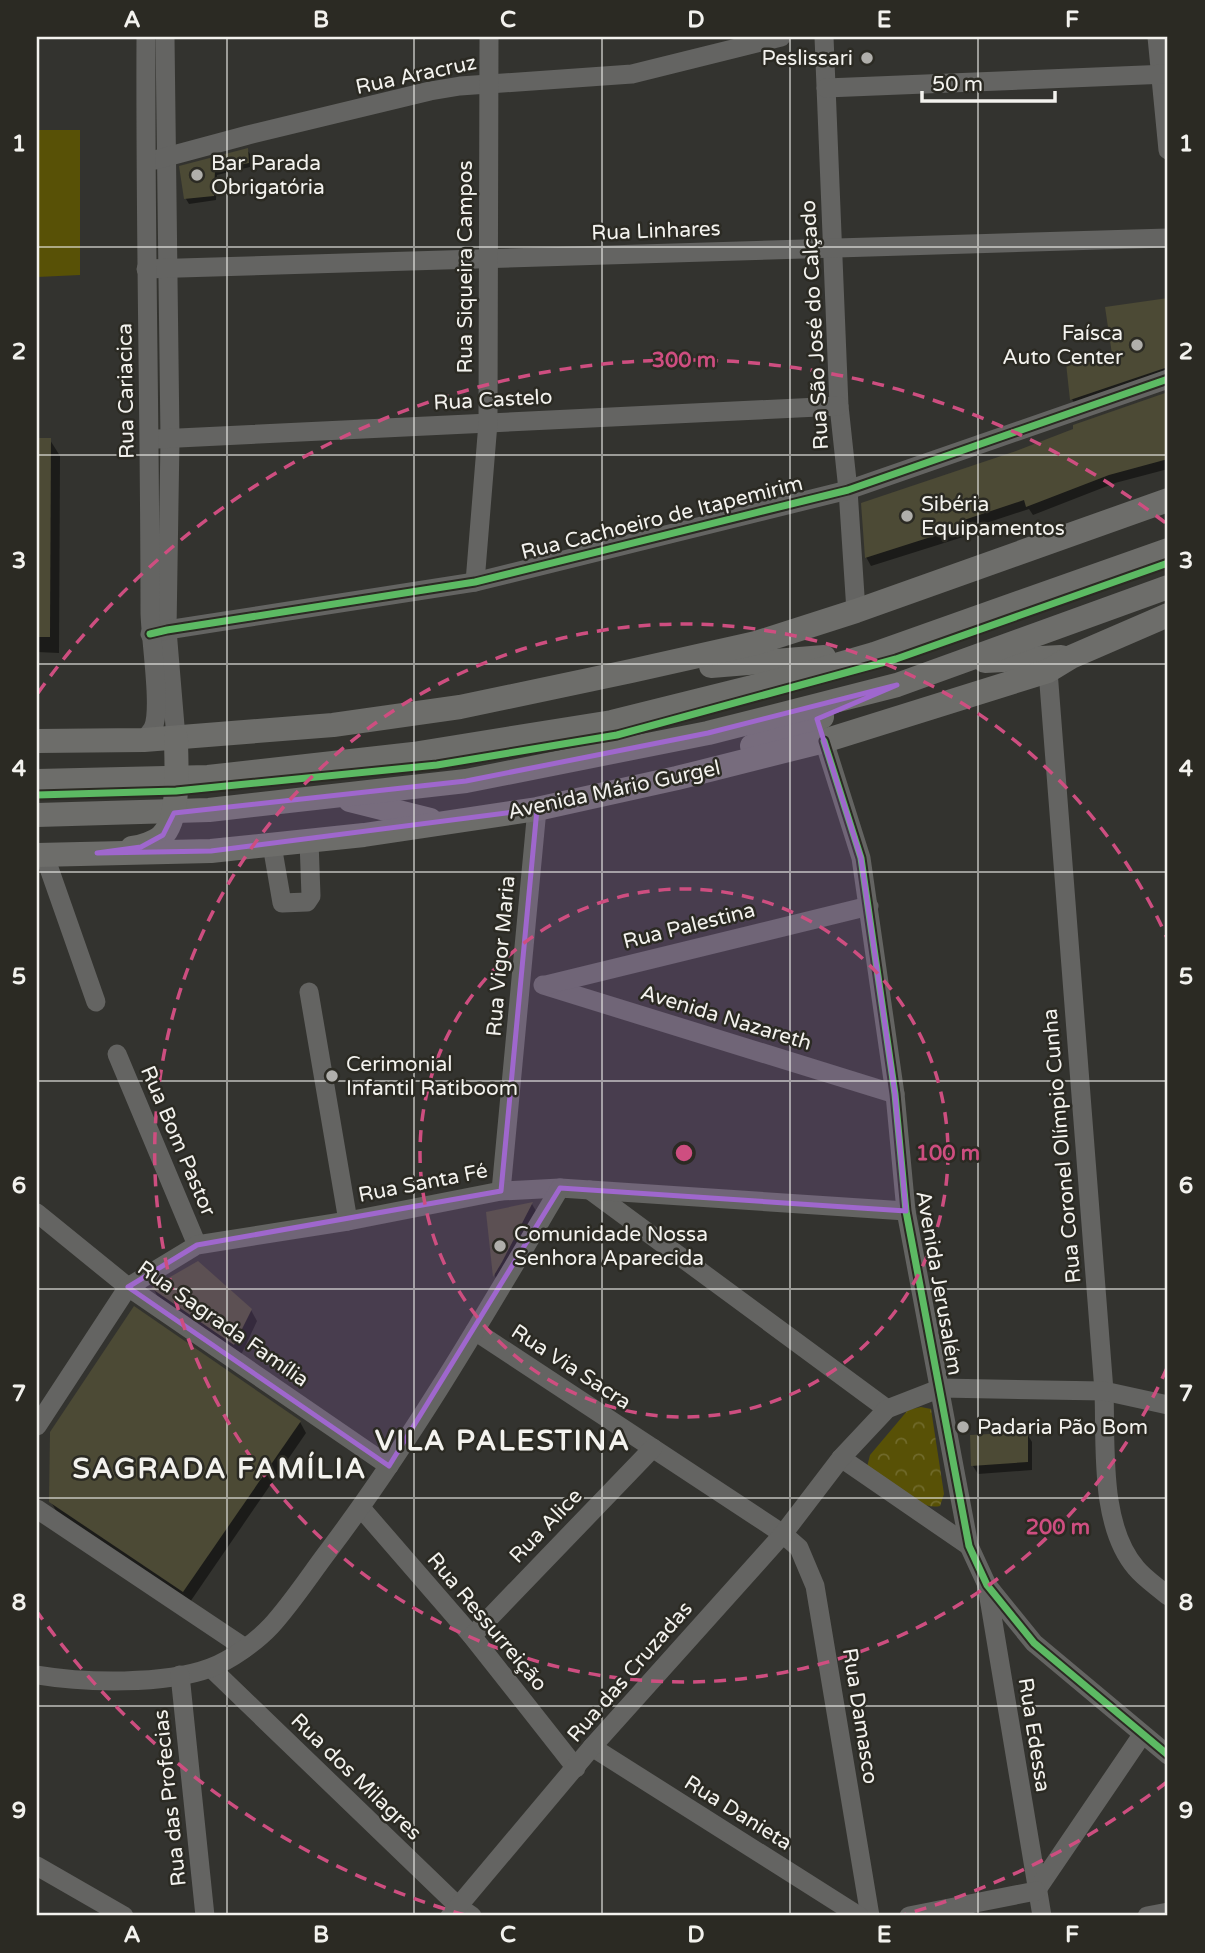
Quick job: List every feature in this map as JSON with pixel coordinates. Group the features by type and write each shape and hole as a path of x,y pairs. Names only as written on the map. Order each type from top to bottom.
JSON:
{"main road":[{"path":"37,741 144,740 333,724 460,707 631,671 756,643 856,611 1168,500"},
{"path":"37,781 208,777 413,754 612,722 874,654 1168,550"},
{"name":"Avenida Mário Gurgel","path":"37,815 174,813 335,796 480,778 708,733 897,685 1168,587"},
{"name":"Avenida Mário Gurgel","path":"40,854 211,851 309,841 537,809 677,778 824,741 1048,671 1071,657 1168,615"},
{"path":"631,671 874,654"},
{"path":"960,662 1071,657"},
{"path":"677,778 897,685"},
{"path":"97,853 141,847 163,835 174,813 176,738"},
{"path":"335,796 443,823"}],"street":[{"name":"Rua Cariacica","path":"146,37 146,269 160,439"},
{"name":"Rua Cariacica","path":"144,740 153,727 157,710 160,439 169,269 165,37"},
{"name":"Rua Siqueira Campos","path":"475,582 488,423 489,37"},
{"name":"Rua Aracruz","path":"145,163 430,91 488,83 632,74 780,37"},
{"name":"Rua São José do Calçado","path":"824,37 839,406 856,611"},
{"path":"1157,37 1165,74 1168,150"},
{"path":"826,88 1165,74"},
{"name":"Rua Linhares","path":"146,269 1168,238"},
{"name":"Rua Cachoeiro de Itapemirim","path":"159,632 475,582 848,490 1168,379"},
{"name":"Rua Castelo","path":"160,439 839,406"},
{"name":"Rua Cariacica","path":"159,632 176,738"},
{"name":"Rua Coronel Olímpio Cunha","path":"1048,671 1104,1391 1108,1498 1118,1540 1136,1568 1168,1596"},
{"name":"Avenida Jerusalém","path":"824,741 861,859 895,1094 905,1211 941,1388 969,1546 987,1585 1034,1643 1168,1755"},
{"name":"Rua Vigor Maria","path":"501,1191 537,809"},
{"path":"272,845 282,903 307,902 311,895 309,841"},
{"path":"40,854 96,1002"},
{"name":"Rua Palestina","path":"521,989 869,906"},
{"name":"Avenida Nazareth","path":"544,985 895,1094"},
{"path":"309,992 348,1220"},
{"name":"Rua Bom Pastor","path":"117,1054 197,1245"},
{"path":"37,1675 61,1679 134,1680 180,1675 211,1668 245,1648 271,1626 389,1466 475,1331 560,1188"},
{"name":"Rua Santa Fé","path":"37,1426 128,1287 197,1245 501,1191 560,1188 905,1211"},
{"path":"589,1189 887,1409"},
{"name":"Rua Sagrada Família","path":"37,1213 128,1287 389,1466"},
{"name":"Rua Via Sacra","path":"475,1331 783,1534"},
{"path":"941,1388 1104,1391 1168,1405"},
{"name":"Rua das Cruzadas","path":"460,1913 592,1747 783,1534 841,1458 887,1409 941,1388"},
{"name":"Rua Alice","path":"472,1636 653,1448"},
{"path":"841,1458 969,1546"},
{"name":"Rua Ressurreição","path":"360,1508 472,1636 576,1768"},
{"path":"37,1509 245,1648"},
{"name":"Rua Damasco","path":"783,1534 799,1548 815,1587 870,1916"},
{"name":"Rua Edessa","path":"987,1585 1042,1916"},
{"name":"Rua dos Milagres","path":"211,1668 460,1913"},
{"name":"Rua das Profecias","path":"180,1675 205,1916"},
{"path":"909,1916 1036,1891 1142,1735"},
{"name":"Rua Danieta","path":"592,1747 859,1916"},
{"path":"37,1866 124,1916"},
{"path":"1147,1916 1168,1912"}],"highlighted area":[{"path":"897,685 817,719 861,858 895,1094 906,1211 560,1188 389,1466 128,1287 197,1245 501,1191 537,809 211,851 97,853 141,847 163,835 174,813 466,781 708,733"}],"green space":[{"path":"37,130 80,130 80,275 37,277"},
{"path":"921,1407 931,1409 944,1494 940,1506 922,1504 912,1499 867,1467 870,1455 908,1410"}],"building":[{"name":"Bar Parada Obrigatória","path":"248,148 249,163 215,170 214,196 184,199 179,166"},
{"path":"1168,298 1168,367 1070,400 1066,363 1113,361 1105,307"},
{"path":"1168,392 1168,459 1109,475 1026,507 1024,500 958,522 959,528 865,558 861,503 1016,451 1073,429 1073,425"},
{"path":"37,438 51,438 50,637 37,637"},
{"name":"Comunidade Nossa Senhora Aparecida","path":"533,1202 502,1262 493,1277 486,1212"},
{"path":"198,1261 252,1309 234,1345 151,1288"},
{"path":"134,1306 301,1421 183,1592 49,1502 50,1432"},
{"path":"1028,1432 1028,1462 971,1466 970,1435"}],"cycle path":[{"path":"150,634 475,582 848,490 1168,379"},
{"path":"37,795 176,791 437,765 617,735 896,659 1168,563"},
{"path":"824,741 861,858 895,1094 906,1211 969,1546 987,1585 1034,1643 1168,1755"}],"place":[{"name":"Peslissari","path":"867,58"},
{"name":"Bar Parada Obrigatória","path":"197,175"},
{"name":"Faísca Auto Center","path":"1137,345"},
{"name":"Sibéria Equipamentos","path":"907,516"},
{"name":"Cerimonial Infantil Ratiboom","path":"332,1076"},
{"name":"Comunidade Nossa Senhora Aparecida","path":"500,1246"},
{"name":"Padaria Pão Bom","path":"963,1427"}],"district":[{"name":"VILA PALESTINA","path":"503,1441"},
{"name":"SAGRADA FAMÍLIA","path":"220,1469"}]}
